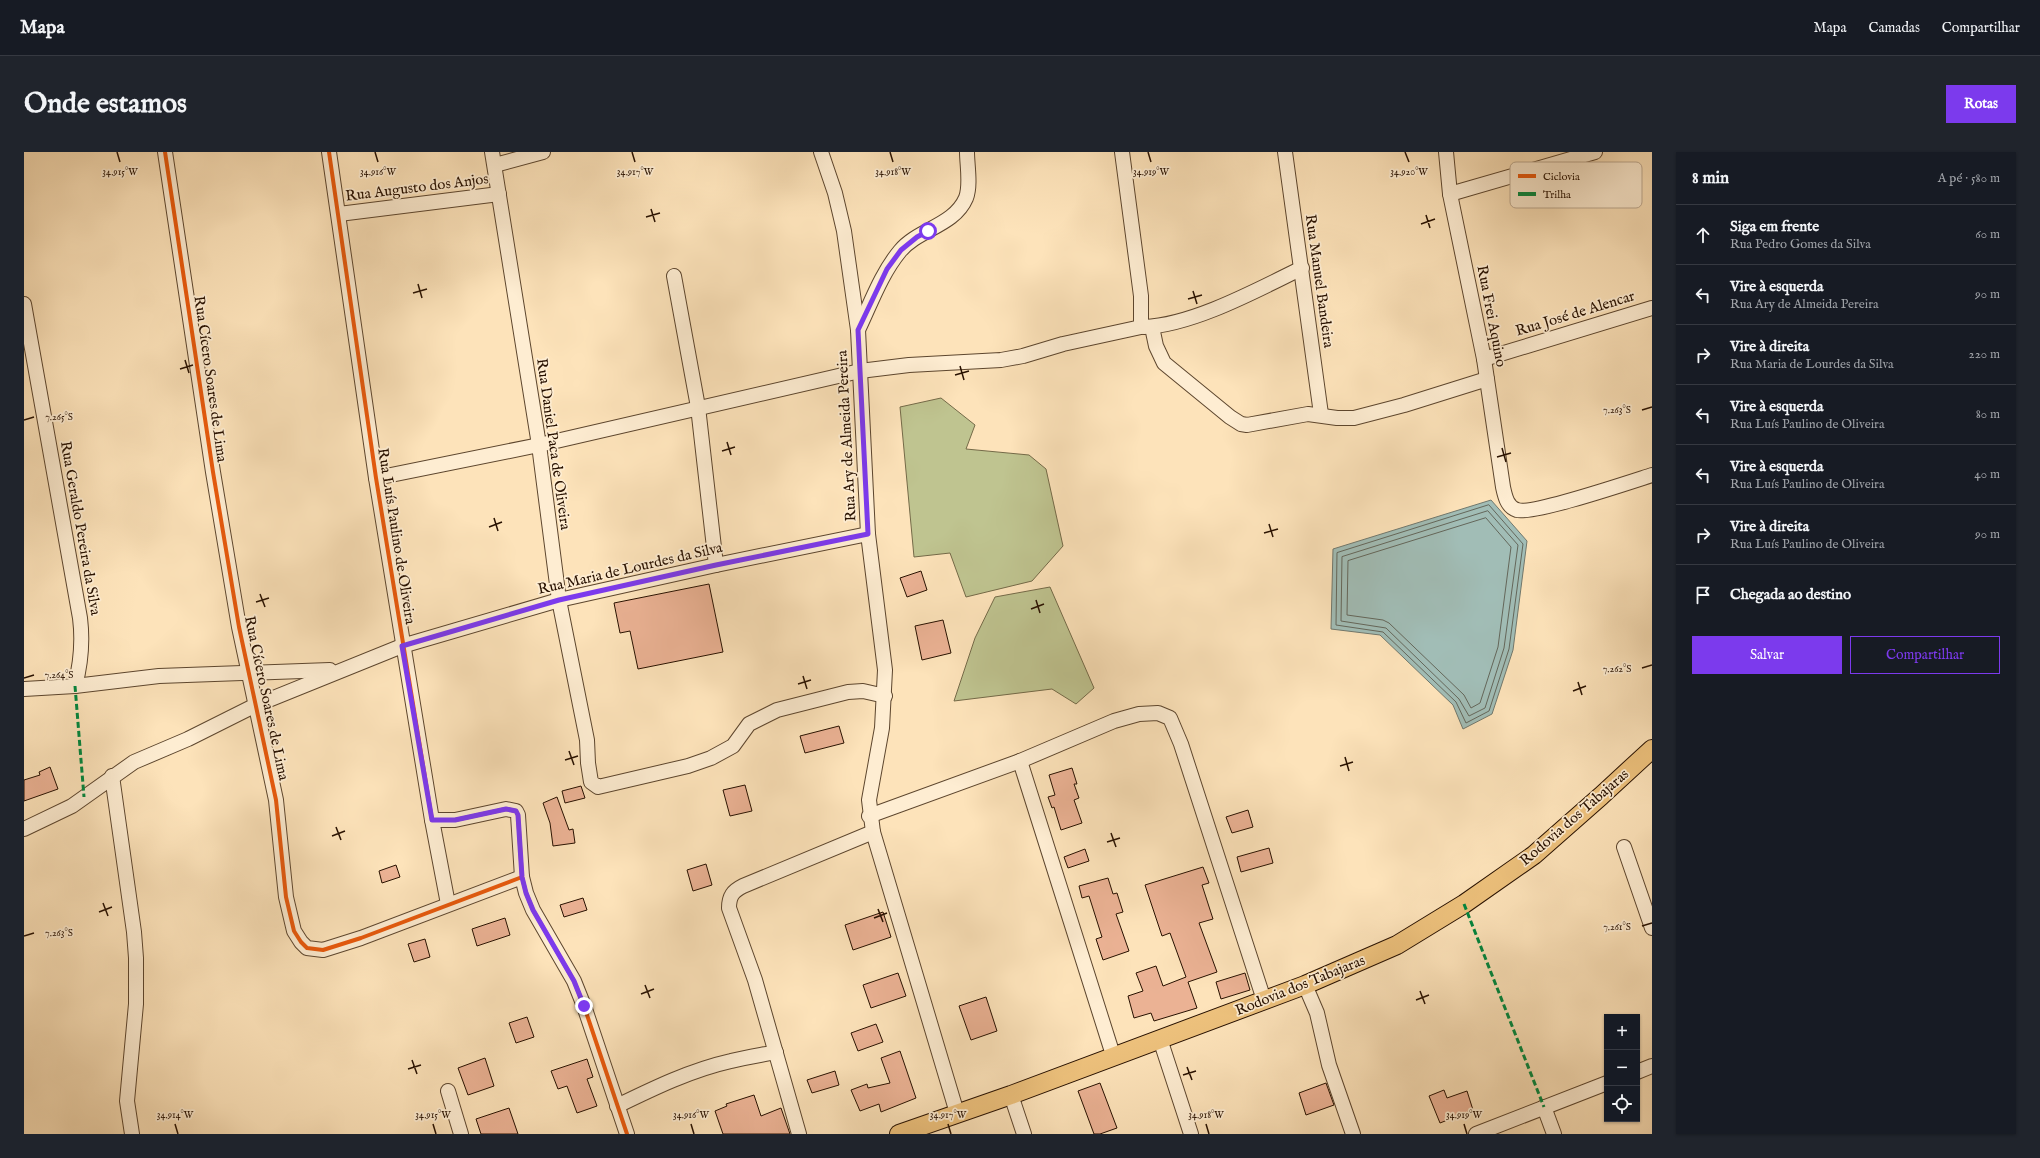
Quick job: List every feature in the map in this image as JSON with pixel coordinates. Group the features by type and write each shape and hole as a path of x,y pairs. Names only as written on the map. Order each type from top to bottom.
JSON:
{"main road":[{"name":"Rodovia dos Tabajaras","path":"899,1134 1011,1095 1114,1055 1305,985 1397,945 1464,904 1534,855 1652,749"}],"street":[{"name":"Rua Cícero Soares de Lima","path":"164,152 213,472 239,627 280,821 288,910 292,924 301,942 307,948 323,950 361,938 522,877"},
{"name":"Rua Luís Paulino de Oliveira","path":"329,152 402,646 448,904"},
{"name":"Rua Augusto dos Anjos","path":"493,158 543,152"},
{"name":"Rua Ary de Almeida Pereira","path":"821,152 835,193 844,231 858,330 868,534 884,663 885,696 882,728 869,800 870,816 873,832 956,1113"},
{"path":"858,330 887,269 901,250 917,237 955,214 961,206 966,197 967,188 967,152"},
{"path":"1122,152 1139,274 1142,313 1147,327 1164,363 1230,418 1241,424 1252,424 1308,414 1322,414 1337,418 1354,418 1404,405 1487,379"},
{"name":"Rua Manuel Bandeira","path":"1285,152 1322,414"},
{"name":"Rua Frei Aquino","path":"1446,152 1450,194 1484,358 1503,487 1507,501 1512,508 1524,511 1564,501 1652,475"},
{"path":"1560,162 1595,152"},
{"name":"Rua Daniel Paca de Oliveira","path":"493,158 539,444 559,600 587,740 591,782 594,785 603,786 688,766 711,758 733,746 749,724 777,710 848,692 863,691 885,696"},
{"path":"1450,194 1510,177"},
{"name":"Rua Augusto dos Anjos","path":"339,214 499,194"},
{"path":"376,478 539,444 860,371 909,365 1001,360 1023,356 1063,344 1180,320 1229,302 1302,268"},
{"path":"674,276 698,407 716,565"},
{"name":"Rua Geraldo Pereira da Silva","path":"24,304 83,638 82,657 75,686"},
{"name":"Rua José de Alencar","path":"1484,358 1652,308"},
{"name":"Rua Maria de Lourdes da Silva","path":"24,828 72,806 112,776 134,762 188,739 256,705 402,646 559,600 716,565 868,534"},
{"path":"24,689 75,686 154,677 340,670"},
{"path":"870,816 1020,761 1114,721 1139,714 1158,713 1170,718 1181,744 1264,1000"},
{"path":"1020,761 1114,1055"},
{"path":"112,776 134,932 136,958 136,1004 127,1101 132,1134"},
{"path":"432,820 455,820 506,809 516,811 518,815 522,877 533,910 574,981 584,1006 627,1134"},
{"path":"799,1134 755,980 729,908 731,894 743,886 873,832"},
{"path":"1624,847 1652,928"},
{"path":"1305,985 1316,1013 1329,1065 1353,1134"},
{"path":"1160,1039 1191,1134"},
{"path":"617,1106 655,1088 701,1070 730,1061 776,1052"},
{"path":"1640,1071 1652,1066"},
{"path":"1476,1134 1604,1084"},
{"path":"448,1091 461,1134"},
{"path":"1011,1095 1024,1134"},
{"path":"1544,1107 1554,1134"}],"green space":[{"path":"941,398 975,425 966,449 1029,455 1046,469 1063,546 1032,581 966,597 950,553 914,557 900,407"},
{"path":"1050,587 1094,688 1076,704 1052,689 954,701 975,638 995,597"}],"water":[{"path":"1491,500 1527,541 1513,650 1492,714 1463,729 1453,705 1380,635 1331,629 1333,549"}],"building":[{"path":"921,571 927,590 907,597 900,578"},
{"path":"709,584 723,652 638,669 630,631 620,633 614,603"},
{"path":"943,620 951,653 922,660 915,626"},
{"path":"839,726 844,743 805,753 800,736"},
{"path":"50,767 58,789 24,801 24,780 40,775 39,772"},
{"path":"1072,768 1077,784 1074,784 1079,798 1074,800 1082,823 1061,830 1054,807 1052,808 1048,797 1055,795 1049,775"},
{"path":"745,785 752,811 730,816 723,790"},
{"path":"581,786 585,798 565,803 562,791"},
{"path":"557,797 569,830 573,829 575,843 553,846 550,823 543,803"},
{"path":"1248,810 1253,827 1232,833 1226,817"},
{"path":"1269,848 1273,863 1241,872 1237,857"},
{"path":"1085,849 1089,861 1068,868 1064,857"},
{"path":"706,864 712,885 693,891 687,870"},
{"path":"396,865 400,877 382,883 379,871"},
{"path":"1203,867 1209,883 1202,885 1213,919 1199,923 1217,972 1188,982 1197,1008 1154,1021 1151,1013 1134,1018 1128,996 1143,991 1136,973 1156,966 1163,986 1186,977 1170,933 1162,936 1145,885"},
{"path":"1108,878 1113,894 1117,893 1123,912 1116,914 1129,951 1103,960 1096,939 1102,937 1089,896 1082,898 1079,886"},
{"path":"583,898 587,910 564,917 560,905"},
{"path":"883,912 891,937 853,950 845,925"},
{"path":"505,918 510,935 477,946 472,929"},
{"path":"425,939 430,957 414,962 408,944"},
{"path":"898,973 906,996 871,1008 863,985"},
{"path":"1245,973 1250,990 1221,999 1216,982"},
{"path":"986,997 997,1031 971,1040 959,1006"},
{"path":"527,1017 534,1037 516,1043 509,1023"},
{"path":"876,1024 883,1042 858,1051 851,1033"},
{"path":"900,1051 916,1098 881,1112 879,1104 860,1111 851,1090 867,1084 868,1088 890,1083 881,1058"},
{"path":"485,1058 494,1086 468,1095 458,1068"},
{"path":"587,1059 593,1077 587,1079 597,1106 577,1113 567,1086 558,1089 551,1071"},
{"path":"835,1071 839,1085 812,1093 807,1080"},
{"path":"1100,1083 1117,1128 1100,1134 1094,1134 1078,1091"},
{"path":"1326,1083 1334,1105 1306,1115 1299,1093"},
{"path":"1444,1090 1447,1098 1467,1091 1473,1110 1440,1123 1429,1096"},
{"path":"754,1095 761,1116 781,1108 790,1134 723,1134 715,1111 727,1106 726,1104"},
{"path":"509,1108 518,1134 481,1134 476,1119"}],"marked path":[{"path":"75,686 84,797"},
{"path":"1464,904 1544,1107"}],"cycle path":[{"path":"165,152 213,472 239,627 276,800 286,897 294,931 307,948 323,950 361,938 522,877"},
{"path":"329,152 376,478 432,820 455,820 506,809 516,811 518,815 522,877 526,893 533,910 574,981 584,1006 627,1134"}],"route":[{"path":"584,1006 574,981 533,910 526,893 522,877 518,815 516,811 506,809 455,820 432,820 402,646 559,600 716,565 868,534 865,441 858,330 887,269 901,250 917,237 928,231"}]}
